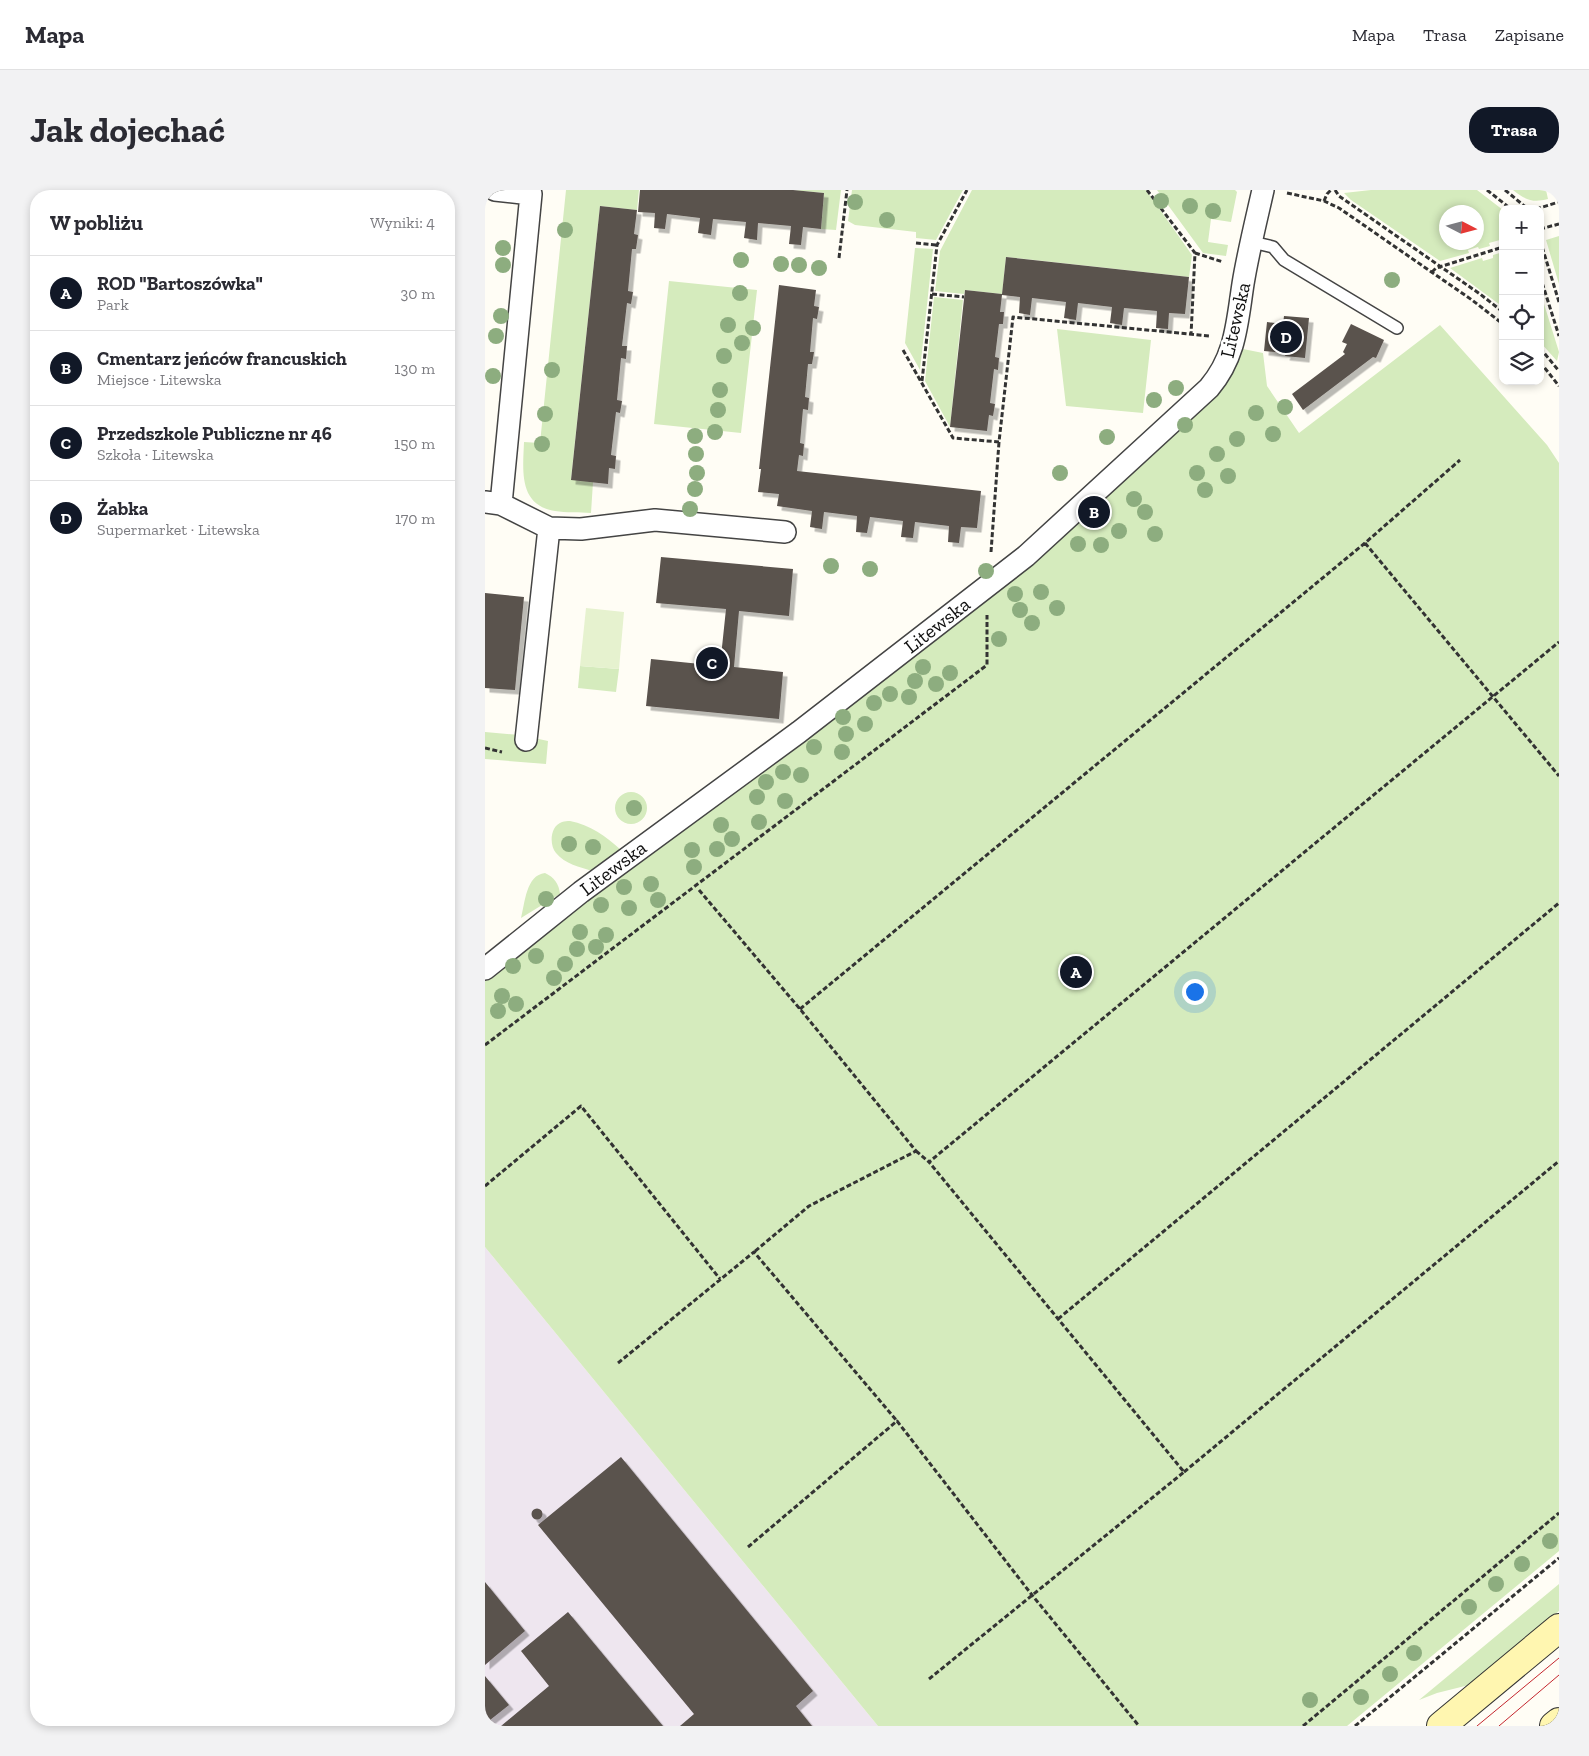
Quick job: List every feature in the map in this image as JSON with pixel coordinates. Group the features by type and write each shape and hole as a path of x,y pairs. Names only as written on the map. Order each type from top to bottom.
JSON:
{"main road":[{"path":"1441,1726 1559,1628"},
{"path":"1554,1726 1559,1721"}],"street":[{"path":"495,190 531,194 493,503 549,528 581,529 655,520 785,532"},
{"name":"Litewska","path":"485,969 581,892 799,732 1026,556 1209,388 1228,360 1233,344 1252,242 1273,191"},
{"path":"526,740 549,528"}],"lane":[{"path":"1252,242 1273,247 1285,260 1397,328"}],"path":[{"path":"839,258 847,190"},
{"path":"921,382 937,245 967,190"},
{"path":"1147,190 1195,253 1223,262"},
{"path":"1324,201 1327,194 1333,190 1499,309"},
{"path":"1487,190 1506,205"},
{"path":"1505,190 1523,205"},
{"path":"1273,191 1324,201 1347,213 1499,321"},
{"path":"1544,207 1559,202"},
{"path":"1544,228 1559,224"},
{"path":"916,243 937,245"},
{"path":"1432,272 1440,266 1499,248"},
{"path":"1543,250 1559,302"},
{"path":"485,1045 987,665 987,586 999,442 1013,317 1191,335 1195,253"},
{"path":"1544,289 1559,336"},
{"path":"932,294 964,297"},
{"path":"903,350 953,438 999,442"},
{"path":"1544,353 1559,370 1551,375"},
{"path":"1544,367 1559,386"},
{"path":"800,1009 1365,543 1460,460"},
{"path":"1365,543 1559,776"},
{"path":"929,1162 1559,642"},
{"path":"485,748 502,752"},
{"path":"699,890 800,1009 916,1151 929,1162 1184,1472"},
{"path":"1058,1319 1559,903"},
{"path":"485,1186 581,1106 720,1280"},
{"path":"618,1364 809,1206 916,1151"},
{"path":"929,1679 1184,1472 1559,1161"},
{"path":"754,1252 897,1421 1033,1595 1139,1726"},
{"path":"748,1547 897,1421"},
{"path":"1303,1726 1559,1512"},
{"path":"1355,1726 1559,1558"}],"shaded area":[{"path":"485,1247 878,1726 485,1726"}],"green space":[{"path":"566,190 639,190 637,210 600,206 571,479 593,482 591,513 559,512 534,502 525,485 523,464 524,442 540,443"},
{"path":"793,190 841,190 836,230 821,229 824,193"},
{"path":"852,190 963,190 936,240 916,238 916,232 855,225 848,221"},
{"path":"972,190 1146,190 1192,255 1189,277 1006,257 1002,294 965,290 964,294 935,291 940,251"},
{"path":"1157,190 1235,190 1237,192 1231,222 1211,219 1208,242 1228,245 1226,256 1203,253"},
{"path":"1371,190 1477,190 1499,207 1499,240 1489,243 1490,246 1484,248 1484,205 1439,205 1439,250 1468,250 1469,253 1440,261 1351,200 1344,193"},
{"path":"1513,190 1546,190 1548,199 1529,200"},
{"path":"1559,236 1559,284 1546,240"},
{"path":"915,248 933,249 920,370 905,343"},
{"path":"1499,253 1499,304 1450,268 1482,258 1483,261 1493,258 1493,255"},
{"path":"669,281 757,290 741,433 654,424"},
{"path":"934,297 963,300 950,427 925,381"},
{"path":"1544,304 1559,352 1557,361 1544,346"},
{"path":"1440,325 1547,445 1559,463 1559,1551 1347,1726 878,1726 485,1247 485,977 1032,560 1238,348 1263,353 1267,386 1299,433"},
{"path":"1057,329 1151,340 1143,413 1066,406"},
{"path":"586,608 624,612 619,669 580,666"},
{"path":"580,666 619,669 616,692 578,688"},
{"path":"485,732 520,735 548,741 546,764 485,759"},
{"path":"631,792 637,793 642,797 646,802 646,814 642,819 637,823 631,824 625,823 620,819 616,814 615,808 616,802 620,797 625,793"},
{"path":"570,821 584,825 597,832 621,850 592,871 568,862 554,850 552,836 558,824"},
{"path":"545,873 555,881 559,887 560,894 521,918 530,884 539,875"},
{"path":"1559,1584 1559,1611 1469,1685 1437,1693 1419,1700"}],"building":[{"path":"640,190 793,190 824,193 821,229 803,227 801,245 789,244 791,226 758,223 757,240 744,238 746,222 713,219 711,235 698,233 700,218 667,214 665,229 654,228 655,213 638,212"},
{"path":"600,206 637,210 634,234 638,235 636,249 632,249 628,291 633,292 631,304 627,303 622,346 627,346 626,359 621,358 617,400 622,401 620,413 616,412 611,455 616,456 615,469 609,468 608,484 571,480"},
{"path":"1006,257 1189,277 1185,314 1169,313 1168,329 1156,328 1157,311 1124,308 1122,325 1110,323 1112,307 1078,303 1076,320 1064,318 1066,302 1032,298 1030,315 1019,313 1020,297 1002,295 1000,312 1004,312 1003,324 999,324 995,357 999,358 998,370 994,369 990,403 995,404 993,416 989,415 987,431 950,427 965,290 1002,294"},
{"path":"779,285 816,290 814,306 819,307 817,319 813,318 810,352 814,352 812,364 808,364 805,397 809,398 808,410 803,409 800,443 804,444 803,456 799,455 797,471 981,491 977,528 961,527 959,543 948,542 949,526 915,522 913,538 901,537 903,521 870,517 867,533 856,532 857,516 824,512 822,529 810,527 812,511 777,506 779,494 758,492"},
{"path":"1284,316 1309,318 1305,358 1285,356 1286,353 1264,351 1267,322 1283,324"},
{"path":"1351,324 1384,340 1376,358 1373,357 1303,410 1292,394 1345,354 1343,352 1347,344 1342,342"},
{"path":"661,557 793,569 789,616 739,611 734,667 783,672 779,719 646,706 651,659 720,666 726,609 656,603"},
{"path":"485,593 524,597 515,690 485,688"},
{"path":"621,1457 813,1691 796,1706 812,1726 680,1726 694,1714 538,1525"},
{"path":"537,1508 543,1514 537,1520 531,1514"},
{"path":"485,1582 525,1631 485,1665"},
{"path":"568,1612 663,1726 501,1726 549,1686 521,1651"},
{"path":"485,1676 509,1705 485,1724"}],"tram line":[{"path":"1477,1726 1559,1658"},
{"path":"1499,1726 1559,1675"}],"place":[{"name":"Żabka","path":"1286,337"},
{"name":"Cmentarz jeńców francuskich","path":"1094,512"},
{"name":"Przedszkole Publiczne nr 46","path":"712,663"},
{"name":"ROD \"Bartoszówka\"","path":"1076,972"}]}
